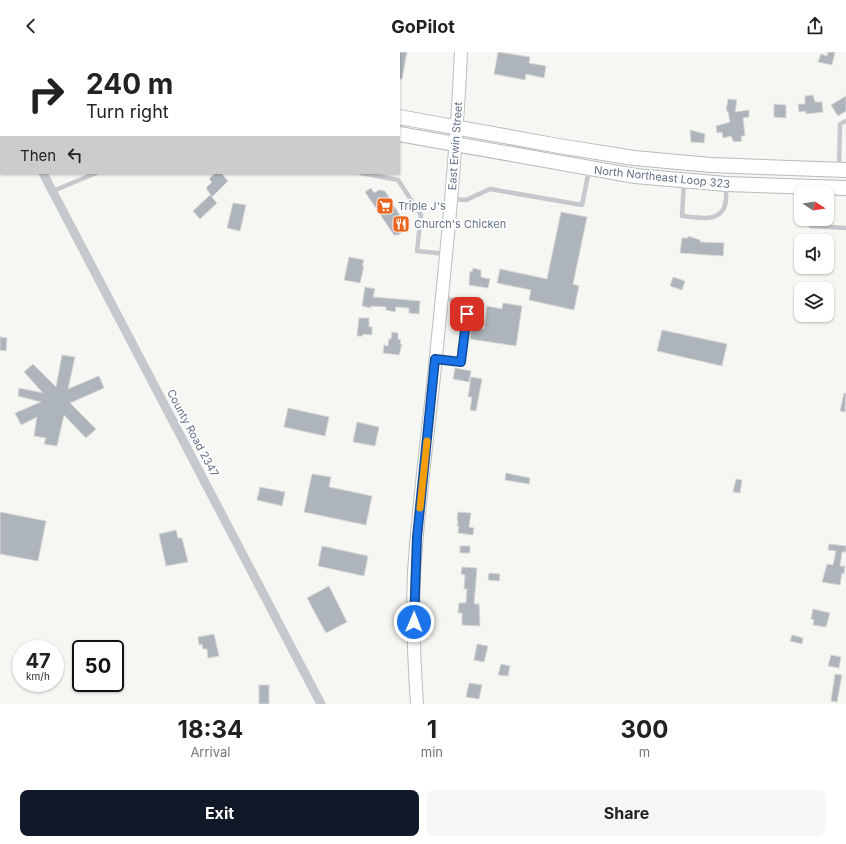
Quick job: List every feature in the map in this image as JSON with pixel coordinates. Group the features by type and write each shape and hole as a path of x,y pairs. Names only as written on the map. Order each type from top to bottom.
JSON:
{"highway":[{"name":"North Northeast Loop 323","path":"400,117 584,151 641,159 711,165 842,170"},
{"name":"North Northeast Loop 323","path":"400,134 635,176 794,189"},
{"name":"North Northeast Loop 323","path":"834,189 846,188"}],"main road":[{"name":"East Erwin Street","path":"417,704 414,640 414,574 452,200 460,52"}],"street":[{"name":"County Road 2347","path":"44,174 321,704"}],"lane":[{"path":"842,170 840,124 846,121"},
{"path":"840,141 846,141"},
{"path":"452,200 466,200 490,189 582,206 589,169"},
{"path":"53,191 94,174"},
{"path":"366,174 398,180 421,215 417,252 447,254"},
{"path":"684,180 682,216 712,218 717,216 725,207 726,184"},
{"path":"811,226 846,228"},
{"path":"435,359 461,362 468,301 442,299"}],"building":[{"path":"400,52 407,52 402,79 400,79"},
{"path":"498,52 530,57 529,63 546,66 544,78 526,74 525,80 494,74"},
{"path":"828,52 835,52 832,65 818,62 821,54 827,56"},
{"path":"813,95 815,102 822,102 823,112 806,114 806,111 799,112 798,104 805,104 805,96"},
{"path":"846,96 846,111 838,116 831,105"},
{"path":"728,99 737,100 735,112 749,110 749,117 743,118 745,136 741,136 742,141 734,142 731,136 723,138 722,132 717,133 716,126 730,122 728,111 726,111"},
{"path":"774,104 786,105 786,118 774,117"},
{"path":"690,130 705,134 704,143 691,142"},
{"path":"214,174 222,174 228,181 212,197 206,188 212,182 209,179"},
{"name":"Triple J's","path":"371,188 374,193 379,190 385,191 408,229 398,235 394,235 365,192"},
{"path":"210,195 217,203 200,219 193,211"},
{"path":"233,203 246,205 240,231 227,228"},
{"path":"561,212 587,217 573,284 579,286 574,310 529,300 531,290 497,283 500,269 547,279"},
{"path":"688,236 700,240 700,242 724,243 723,256 680,253 682,238 688,238"},
{"path":"349,257 364,260 360,283 344,280"},
{"path":"473,268 481,270 481,277 490,279 488,288 469,285 470,271 472,272"},
{"path":"673,277 685,281 682,290 670,286"},
{"path":"365,287 375,289 373,297 420,301 419,314 409,313 409,308 396,307 395,312 386,310 386,307 371,306 371,308 362,306"},
{"path":"503,303 522,306 516,346 470,339 471,327 484,329 487,306 502,309"},
{"path":"359,318 369,318 369,327 372,327 372,335 363,334 363,336 357,336"},
{"path":"662,330 727,344 722,366 657,351"},
{"path":"392,332 398,333 398,339 401,340 400,344 402,344 399,355 383,353 384,345 388,346"},
{"path":"0,337 7,338 6,351 0,350"},
{"path":"62,355 75,357 68,389 99,376 104,388 70,403 96,429 86,438 64,415 57,446 44,444 46,438 34,436 37,417 21,425 15,413 41,402 18,396 19,388 43,393 24,372 33,364 56,387"},
{"path":"455,368 471,371 469,382 453,379"},
{"path":"471,377 482,379 476,411 470,410 472,397 468,397"},
{"path":"844,393 846,393 845,412 840,411"},
{"path":"288,408 329,417 325,436 284,427"},
{"path":"357,422 379,427 375,446 353,442"},
{"path":"506,473 530,478 529,484 505,480"},
{"path":"312,474 331,477 329,487 372,496 366,525 304,512"},
{"path":"736,479 742,480 740,493 733,492"},
{"path":"260,487 285,492 282,506 257,500"},
{"path":"0,512 46,521 38,561 0,554"},
{"path":"458,512 471,513 469,527 474,528 473,535 458,533"},
{"path":"176,530 178,538 182,538 188,562 166,566 159,534"},
{"path":"829,544 846,546 846,552 842,552 840,566 845,566 840,585 822,582 827,564 833,565 836,551 828,550"},
{"path":"322,546 368,556 364,576 318,566"},
{"path":"460,546 470,546 470,553 460,553"},
{"path":"462,567 477,568 474,604 479,604 480,626 462,625 462,613 458,613 459,603 466,603 467,589 464,589 465,575 461,574"},
{"path":"489,573 500,574 499,581 488,580"},
{"path":"329,586 347,622 326,633 307,598"},
{"path":"813,609 830,613 826,627 813,625 814,620 811,619"},
{"path":"214,634 219,656 208,658 207,649 203,649 202,644 199,645 198,637"},
{"path":"792,635 803,638 802,644 790,641"},
{"path":"477,644 488,646 484,662 474,660"},
{"path":"831,655 841,657 839,668 828,666"},
{"path":"501,664 510,666 508,676 498,675"},
{"path":"835,674 842,675 837,702 831,701"},
{"path":"469,683 482,685 479,699 466,697"},
{"path":"259,685 269,685 269,704 259,704"}],"slow traffic":[{"path":"420,508 427,441"}],"place":[{"name":"Triple J's","path":"385,206"},
{"name":"Church's Chicken","path":"401,224"}],"route":[{"path":"414,622 414,574 435,359 461,362 467,314"}]}
